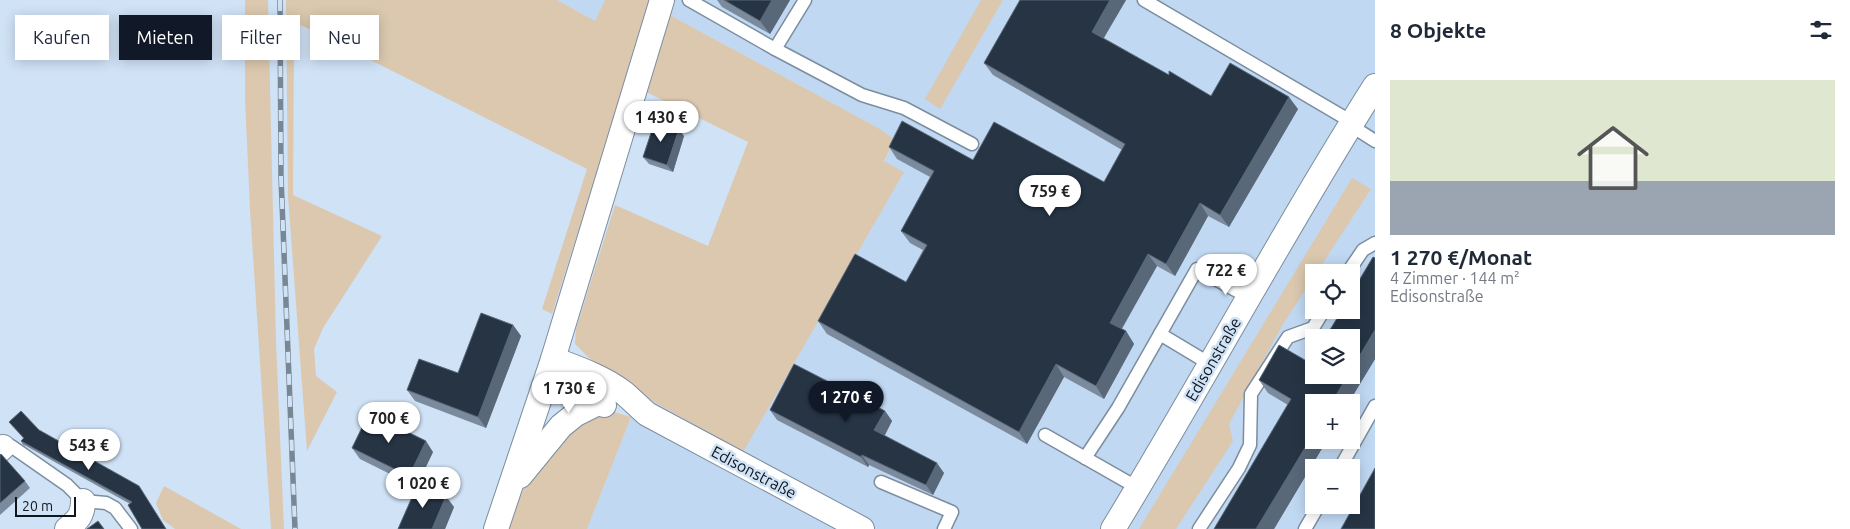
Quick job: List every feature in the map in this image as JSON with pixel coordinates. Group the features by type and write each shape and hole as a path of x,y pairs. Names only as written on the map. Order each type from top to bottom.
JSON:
{"street":[{"path":"496,529 545,385 662,0"},
{"name":"Edisonstraße","path":"1114,529 1248,297 1375,86"},
{"name":"Edisonstraße","path":"553,359 587,372 606,382 623,392 647,414 862,529"},
{"name":"Edisonstraße","path":"545,385 602,404 647,414"},
{"path":"509,489 562,426 576,414 602,404"},
{"path":"67,529 79,520 83,510 83,500"}],"lane":[{"path":"689,0 705,4 776,49 862,95 904,108 972,144"},
{"path":"776,49 805,0"},
{"path":"1144,0 1351,124 1375,141"},
{"path":"1353,264 1363,250 1375,243"},
{"path":"1086,458 1118,408 1197,269 1248,297"},
{"path":"1199,529 1239,468 1250,445 1251,394 1288,337 1313,328 1318,319"},
{"path":"1160,334 1210,364"},
{"path":"1345,459 1375,406"},
{"path":"1045,435 1138,488"},
{"path":"1,448 10,446 67,485 83,500 106,504 115,508 131,529"},
{"path":"880,482 952,512 944,529"},
{"path":"1305,529 1314,514"}],"shaded area":[{"path":"245,0 268,0 268,15 245,15"},
{"path":"286,0 557,0 595,21 605,0 651,0 552,314 542,309 587,169 371,60 379,60 379,15 310,15 310,30 301,25 300,26 300,15 286,15"},
{"path":"557,0 605,0 595,21"},
{"path":"670,0 1375,0 1375,529 587,529 640,394 743,452 895,140 880,129 666,13"},
{"path":"981,0 1003,0 940,109 925,99"},
{"path":"666,13 880,129 895,140 884,161 904,172 743,452 640,394 594,363 575,344 576,329 615,205 708,246 748,142 644,91"},
{"path":"245,60 269,60 276,342 284,529 271,529 250,210"},
{"path":"287,60 294,60 293,195 382,236 323,328 314,349 316,376 337,392 307,451 288,196"},
{"path":"1352,178 1371,189 1322,264 1305,264 1305,291 1283,324 1229,424 1233,441 1176,529 1139,529"},
{"path":"607,410 631,417 587,529 506,529 526,484 570,427"},
{"path":"164,486 241,529 175,529 163,520 156,503"}],"building":[{"path":"724,0 772,0 760,21"},
{"path":"1020,0 1110,0 1092,32 1169,75 1169,71 1211,96 1230,63 1289,97 1220,215 1200,203 1166,264 1148,254 1110,323 1126,331 1096,386 1056,364 1019,432 818,321 855,254 906,282 927,245 901,231 934,171 889,147 902,121 973,160 994,122 1104,182 1125,144 984,63"},
{"path":"655,121 679,129 667,165 643,157"},
{"path":"1373,257 1375,258 1375,330 1360,355 1360,329 1330,329 1337,319 1360,319 1360,279"},
{"path":"481,313 513,325 478,417 407,390 419,359 458,373"},
{"path":"1279,345 1305,360 1305,384 1343,384 1337,394 1305,394 1305,448 1256,529 1214,529 1291,399 1259,380"},
{"path":"794,364 885,411 874,430 937,463 926,485 862,455 861,457 770,410"},
{"path":"21,411 39,430 139,486 166,529 142,529 128,505 132,502 21,441 24,438 9,422"},
{"path":"369,413 426,441 409,476 352,448"},
{"path":"0,455 25,481 0,503"},
{"path":"1375,468 1375,529 1341,529 1349,514 1360,514 1360,495"},
{"path":"418,484 446,496 432,529 398,529"},
{"path":"98,521 104,529 87,529"}],"railway":[{"path":"280,0 281,177 295,529"}]}
